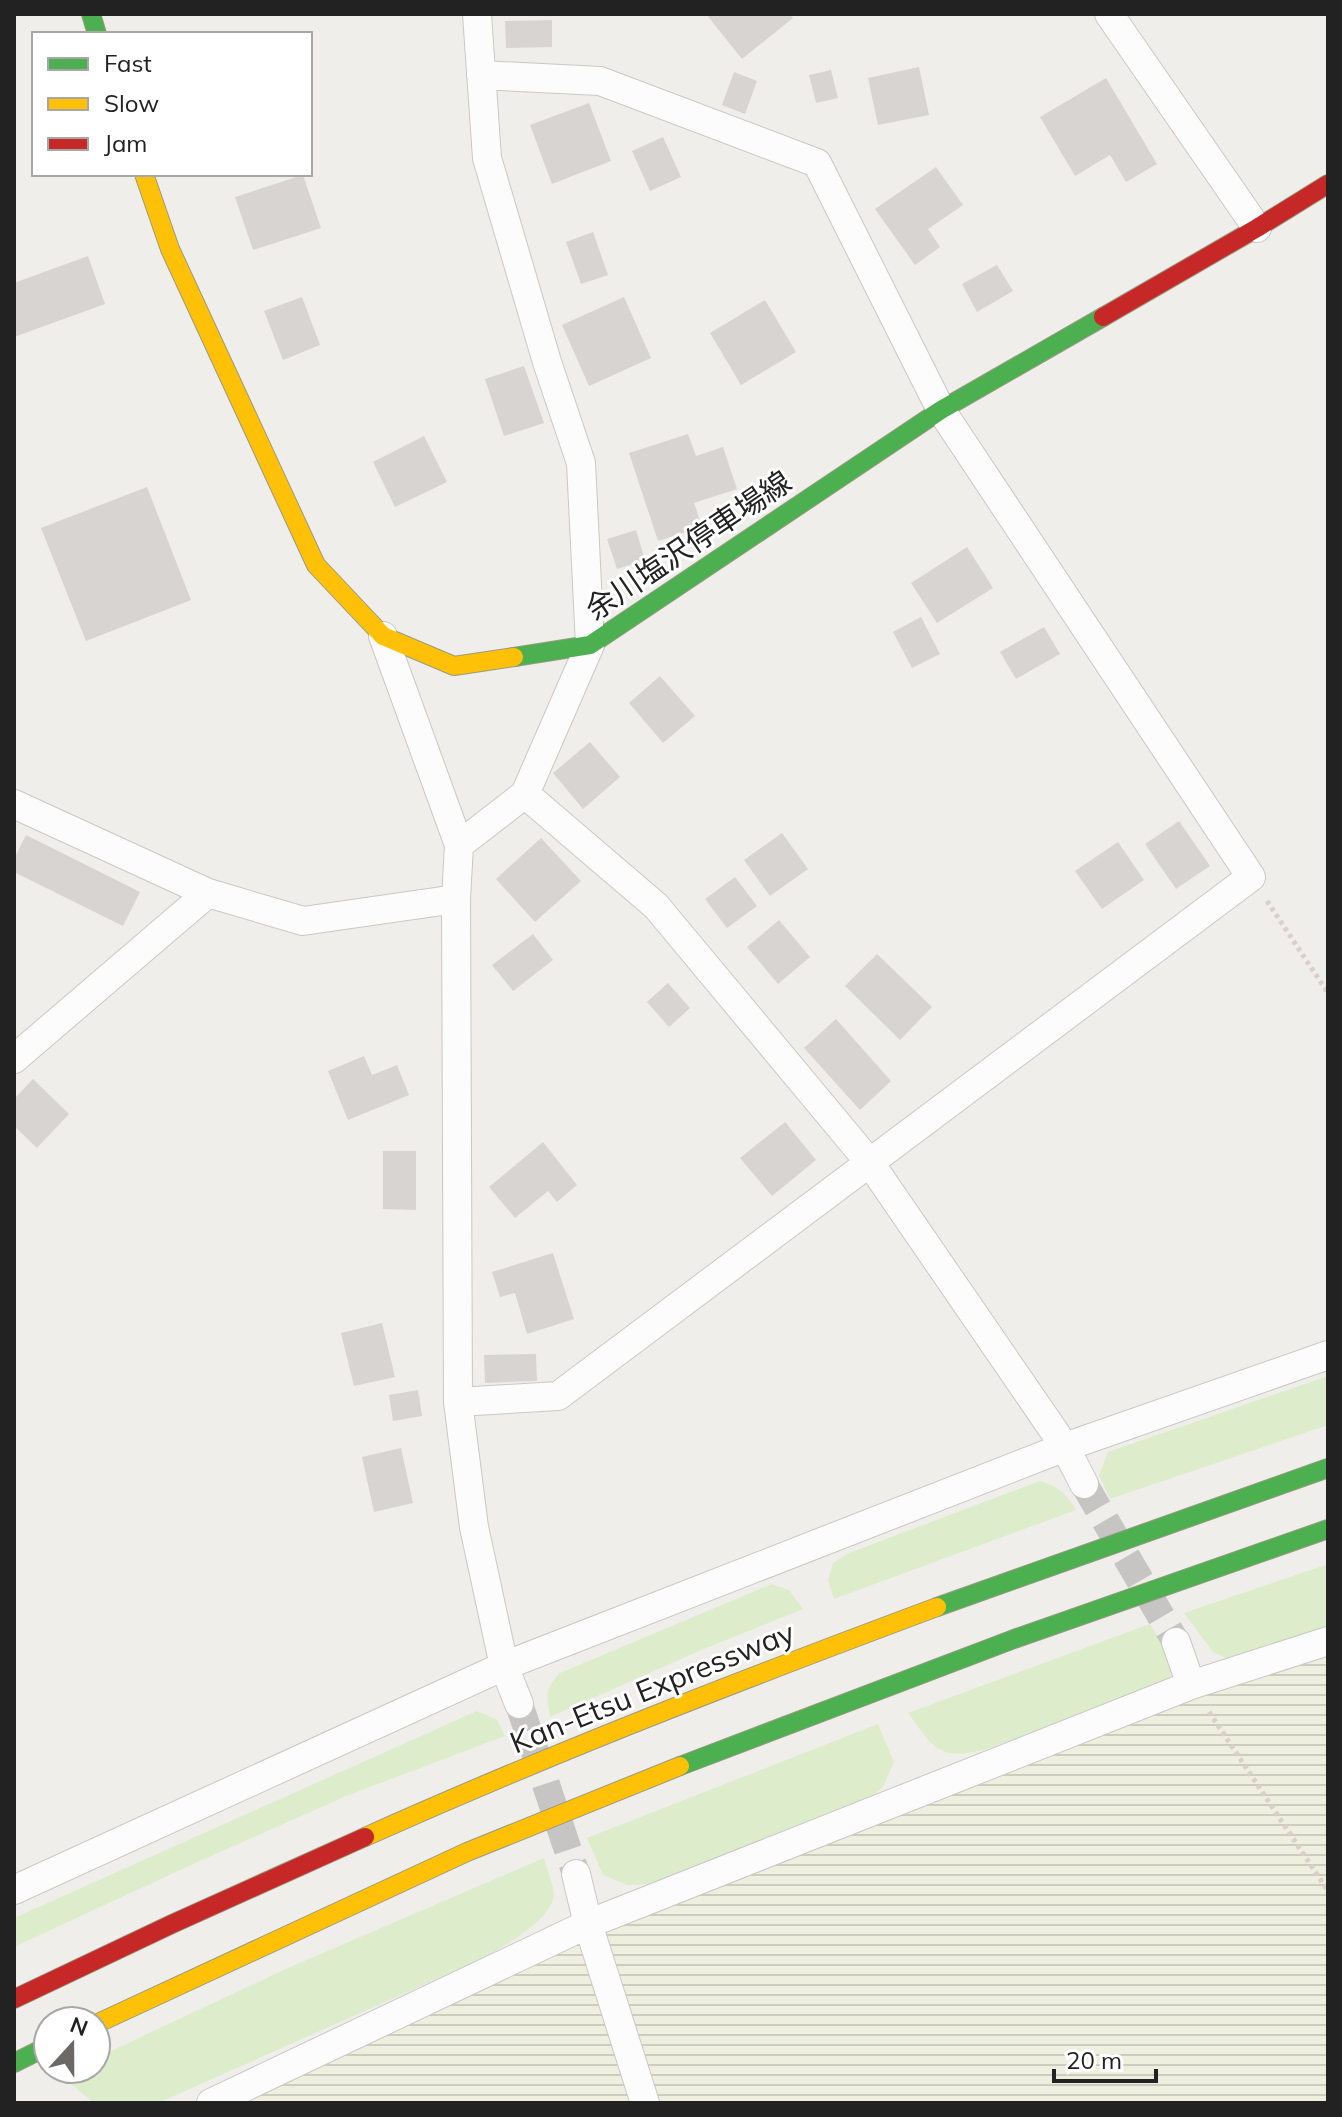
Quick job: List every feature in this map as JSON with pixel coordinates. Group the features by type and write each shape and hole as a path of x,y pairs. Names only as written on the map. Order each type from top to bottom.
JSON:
{"main road":[{"name":"余川塩沢停車場線","path":"145,176 170,249 316,565 383,636 454,666 590,645 941,410 1328,184"},
{"name":"Kan-Etsu Expressway","path":"14,1999 450,1799 718,1689 1002,1583 1328,1468"},
{"path":"112,2017 467,1852 686,1764 1014,1639 1328,1529"},
{"path":"14,2063 32,2054"}],"street":[{"path":"459,845 525,794 590,645 581,463 547,362 487,158 477,14"},
{"path":"1109,14 1257,228"},
{"path":"458,1402 558,1396 1251,877 941,410 817,163 600,81 481,75"},
{"path":"383,636 459,845 456,899 458,1402 474,1527 504,1666 519,1704"},
{"path":"525,794 656,906 870,1163 1065,1447 1084,1484"},
{"path":"14,804 208,893 303,921 456,899"},
{"path":"14,1059 208,893"},
{"path":"14,1890 504,1666 1065,1447 1328,1355"},
{"path":"211,2103 588,1924 1191,1685 1328,1641"},
{"path":"1176,1642 1191,1685"},
{"path":"576,1874 588,1924 645,2103"}],"path":[{"path":"1251,877 1328,993"},
{"path":"1191,1685 1328,1891"}],"green space":[{"path":"1328,1376 1328,1425 1110,1499 1099,1475 1108,1452"},
{"path":"1040,1481 1061,1491 1076,1510 834,1599 828,1580 833,1563 849,1553"},
{"path":"1328,1564 1328,1639 1230,1660 1213,1652 1184,1613"},
{"path":"772,1584 789,1590 803,1609 550,1717 548,1693 560,1673"},
{"path":"1150,1624 1175,1665 1166,1685 969,1753 956,1754 938,1748 908,1713"},
{"path":"1328,1641 1328,2103 211,2103 588,1924"},
{"path":"477,1711 497,1720 505,1736 346,1796 14,1947 14,1918"},
{"path":"878,1724 894,1762 883,1787 867,1801 649,1884 627,1885 603,1875 587,1838"},
{"path":"544,1858 554,1891 551,1905 521,1934 475,1962 158,2103 94,2103 72,2085 112,2085 112,2050 288,1968"}],"building":[{"path":"706,14 789,14 793,18 742,59"},
{"path":"552,20 552,47 506,48 505,21"},
{"path":"919,67 929,115 878,125 868,78"},
{"path":"831,70 838,98 816,103 809,75"},
{"path":"734,72 757,81 745,114 722,105"},
{"path":"1106,78 1157,164 1126,182 1110,155 1075,176 1040,117"},
{"path":"589,103 611,161 552,184 530,125"},
{"path":"663,137 681,177 650,191 632,151"},
{"path":"936,167 963,205 928,229 940,247 915,265 875,209"},
{"path":"303,176 321,228 253,250 235,197"},
{"path":"593,232 608,275 581,284 566,242"},
{"path":"88,256 105,304 14,337 14,283"},
{"path":"997,265 1013,291 977,312 962,284"},
{"path":"302,297 320,345 283,360 264,311"},
{"path":"624,297 651,358 589,386 562,325"},
{"path":"765,300 796,352 741,385 710,333"},
{"path":"524,366 544,423 504,436 485,379"},
{"path":"688,434 696,456 723,447 737,489 694,503 702,527 658,541 629,453"},
{"path":"424,436 447,482 395,507 373,462"},
{"path":"147,487 191,600 86,641 41,528"},
{"path":"636,530 645,560 617,569 607,539"},
{"path":"967,547 993,588 937,623 911,583"},
{"path":"921,617 940,654 912,668 893,632"},
{"path":"1044,627 1060,654 1016,679 1000,652"},
{"path":"660,676 695,716 663,743 629,703"},
{"path":"590,742 620,777 583,809 553,773"},
{"path":"1179,821 1210,866 1176,889 1145,844"},
{"path":"782,833 808,869 770,896 744,860"},
{"path":"26,835 140,892 123,926 14,872 14,859"},
{"path":"541,838 581,881 535,922 496,879"},
{"path":"1118,842 1144,880 1102,909 1075,871"},
{"path":"735,877 757,906 727,928 705,899"},
{"path":"779,920 810,957 778,984 747,947"},
{"path":"533,934 553,960 513,991 492,965"},
{"path":"877,954 932,1007 900,1040 845,986"},
{"path":"668,983 690,1008 669,1027 647,1002"},
{"path":"836,1019 891,1081 860,1110 804,1048"},
{"path":"364,1056 372,1075 397,1065 409,1095 348,1120 328,1071"},
{"path":"33,1079 69,1114 37,1148 14,1126 14,1099"},
{"path":"785,1122 816,1160 772,1196 740,1158"},
{"path":"543,1142 577,1185 557,1202 548,1191 515,1218 489,1187"},
{"path":"383,1151 416,1151 416,1210 383,1209"},
{"path":"553,1253 574,1319 527,1334 515,1293 500,1297 492,1272"},
{"path":"382,1323 395,1377 354,1386 341,1333"},
{"path":"536,1354 537,1381 485,1383 484,1355"},
{"path":"418,1390 422,1416 393,1421 389,1395"},
{"path":"401,1448 413,1503 374,1512 362,1457"}],"tunnel":[{"path":"1084,1484 1176,1642"},
{"path":"519,1704 576,1874"}],"traffic: fast":[{"path":"91,14 96,32"},
{"path":"514,657 590,645 941,410 1103,317"},
{"path":"937,1607 1328,1468"},
{"path":"680,1766 1014,1639 1328,1529"},
{"path":"14,2063 32,2054"}],"traffic: slow":[{"path":"145,176 170,249 316,565 383,636 454,666 514,657"},
{"path":"365,1837 649,1718 937,1607"},
{"path":"112,2017 467,1852 680,1766"}],"traffic: jam":[{"path":"1103,317 1328,184"},
{"path":"14,1999 365,1837"}]}
